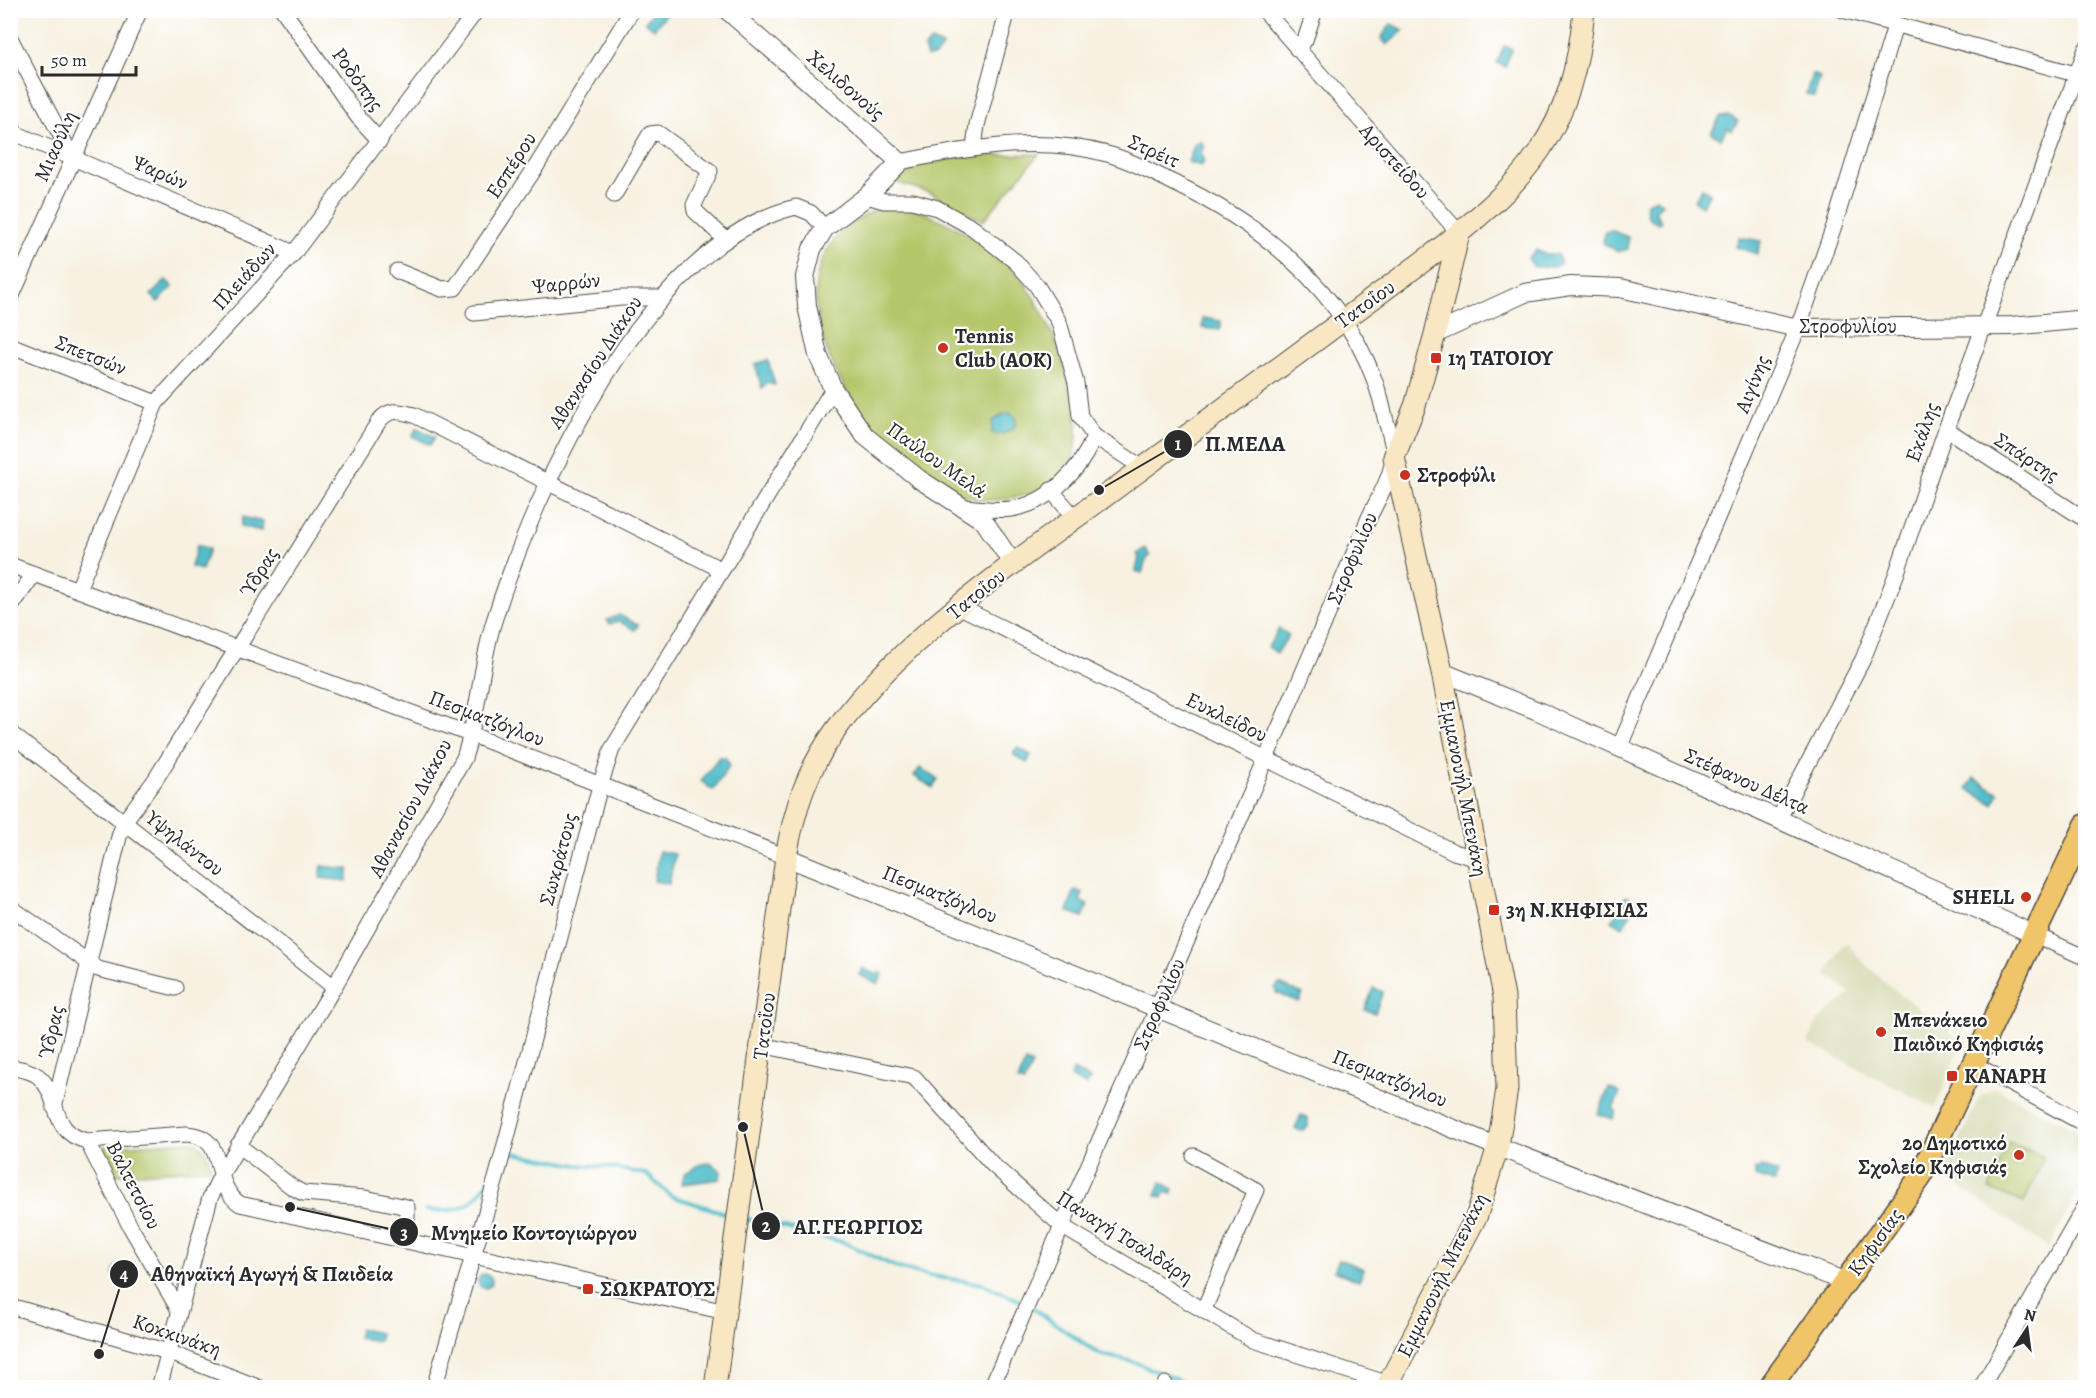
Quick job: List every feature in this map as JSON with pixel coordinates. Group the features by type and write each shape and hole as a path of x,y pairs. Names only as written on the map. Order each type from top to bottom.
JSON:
{"main road":[{"name":"Τατοΐου","path":"715,1388 786,857 794,815 809,773 836,729 876,682 960,607 1013,564 1343,320 1459,233 1496,202 1527,169 1560,119 1574,75 1584,10"},
{"path":"1435,334 1459,233"},
{"name":"Στροφυλίου","path":"1394,457 1415,405 1435,334"},
{"name":"Εμμανουήλ Μπενάκη","path":"1392,1386 1477,1215 1498,1146 1505,1112 1506,1029 1503,997 1442,672 1394,457"},
{"name":"Κηφισίας","path":"1769,1388 1918,1179 1938,1141 1972,1063 2085,825"}],"street":[{"name":"Μιαούλη","path":"10,300 72,157 140,10"},
{"name":"Ροδόπης","path":"283,10 358,117 380,141"},
{"name":"Πλειάδων","path":"78,589 156,404 294,252 477,10"},
{"name":"Εσπέρου","path":"397,271 442,289 455,288 534,170 632,10"},
{"name":"Χελιδονούς","path":"727,10 900,162"},
{"path":"974,147 977,125 1008,10"},
{"name":"Αριστείδου","path":"1264,10 1459,233"},
{"path":"1297,49 1308,34 1315,10"},
{"path":"1843,10 2081,76"},
{"name":"Αιγίνης","path":"1619,748 1798,328 1834,226 1895,26"},
{"path":"10,38 72,157"},
{"name":"Εκάλης","path":"1778,820 1863,659 1896,575 1983,325 2081,76 2085,49"},
{"name":"Ψαρών","path":"10,131 294,252"},
{"path":"614,195 650,134 658,133 710,171 694,205 695,211 725,238"},
{"name":"Στρέιτ","path":"900,162 974,147 1047,145 1107,154 1195,193 1265,236 1315,281 1343,320"},
{"path":"900,162 867,196 884,201 903,200 924,204 950,215 993,242 1028,275 1059,322 1076,383 1080,417 1094,436 1143,468"},
{"name":"Παύλου Μελά","path":"867,196 825,228 812,249 808,262 806,296 818,355 833,389 865,436 919,479 984,521 1013,564"},
{"name":"Αθανασίου Διάκου","path":"159,1388 210,1198 221,1175 334,987 464,758 472,735 484,658 493,623 547,480 577,423 662,298 725,238 746,226 796,207 811,213 825,228"},
{"name":"Στροφυλίου","path":"1435,334 1525,293 1588,285 1620,288 1798,328 2048,324 2085,319"},
{"name":"Ψαρρών","path":"474,313 621,298 662,298"},
{"name":"Εμμανουήλ Μπενάκη","path":"1343,320 1373,372 1394,457"},
{"name":"Σπετσών","path":"10,345 156,404"},
{"name":"Σωκράτους","path":"434,1388 471,1256 497,1175 600,786 612,749 833,389"},
{"name":"Ύδρας","path":"54,1107 124,822 155,780 236,648 387,412 397,411 414,415 722,570"},
{"name":"Σπάρτης","path":"1946,429 2085,520"},
{"path":"964,507 1011,509 1037,500 1079,466 1089,452 1094,436"},
{"name":"Στροφυλίου","path":"991,1388 1266,759 1394,457"},
{"path":"1052,490 1074,518"},
{"name":"Πεσματζόγλου","path":"10,565 472,735 786,857 1498,1146 1846,1282"},
{"path":"10,608 34,574"},
{"name":"Ευκλείδου","path":"960,607 1454,852 1478,859"},
{"name":"Στέφανου Δέλτα","path":"1442,672 1538,711 2033,934"},
{"name":"Υψηλάντου","path":"10,733 334,987"},
{"path":"10,907 98,969 175,988"},
{"path":"2033,934 2085,958"},
{"name":"Παναγή Τσαλδάρη","path":"761,1045 914,1077 993,1165 1063,1227 1253,1340 1274,1349 1392,1386"},
{"path":"1972,1063 2085,1125"},
{"path":"10,1067 30,1071 39,1077 46,1086 69,1135 87,1141 198,1135 214,1148 226,1191 240,1204 726,1312"},
{"name":"Βαλτετσίου","path":"87,1141 130,1226 179,1311"},
{"path":"238,1145 303,1193 365,1198 407,1208 407,1241"},
{"path":"1194,1156 1256,1190 1204,1309"},
{"path":"1981,1388 2085,1205"},
{"name":"Κοκκινάκη","path":"10,1306 168,1352 260,1388"}],"shaded area":[{"name":"Μπενάκειο Παιδικό Κηφισιάς","path":"1848,944 1864,963 1888,985 1962,1042 1935,1108 1808,1043 1817,1022 1851,993 1826,974 1843,945"},
{"name":"2ο Δημοτικό Σχολείο Κηφισιάς","path":"1995,1088 2085,1134 2085,1178 2049,1248 1943,1175 1980,1096"}],"green space":[{"path":"1039,154 983,221 931,193 895,182 920,165 965,156"},
{"name":"Tennis Club (AOK)","path":"899,204 947,223 978,240 1006,262 1018,275 1042,313 1065,366 1077,421 1076,445 1070,464 1051,483 1017,497 991,500 967,496 934,479 894,449 863,415 849,394 825,345 818,318 816,292 820,267 831,244 850,225 873,211"},
{"path":"192,1141 205,1151 211,1168 111,1175 98,1147"},
{"path":"2009,1142 2044,1157 2024,1203 1989,1189"}],"water":[{"path":"655,10 669,11 654,29 645,22"},
{"path":"1391,24 1404,30 1387,45 1381,38"},
{"path":"931,41 943,46 935,56 927,57 924,48"},
{"path":"1504,46 1512,49 1505,67 1497,63"},
{"path":"1812,74 1820,77 1814,97 1806,94"},
{"path":"1730,116 1738,121 1732,131 1727,128 1721,139 1711,133 1720,117"},
{"path":"1201,142 1204,146 1201,153 1204,162 1201,166 1188,162 1195,143"},
{"path":"1702,188 1710,193 1702,206 1694,201"},
{"path":"1656,198 1662,203 1655,212 1661,221 1658,223 1648,216 1646,210 1647,203"},
{"path":"1610,230 1628,237 1628,249 1618,252 1603,243 1604,233"},
{"path":"1739,237 1761,241 1757,254 1736,247"},
{"path":"1536,250 1545,254 1558,254 1561,263 1555,267 1534,267 1528,258"},
{"path":"166,280 173,287 158,302 151,295"},
{"path":"1203,318 1221,321 1220,330 1202,328"},
{"path":"768,360 775,385 767,383 762,389 755,364"},
{"path":"1010,413 1016,418 1015,427 1001,435 992,433 993,421"},
{"path":"417,428 435,437 430,445 412,436"},
{"path":"243,517 263,522 261,531 241,526"},
{"path":"197,545 209,549 202,570 191,567"},
{"path":"1145,548 1150,556 1146,560 1142,573 1136,571 1139,557 1137,554"},
{"path":"619,615 638,625 635,630 618,621 610,624 607,620"},
{"path":"1279,629 1289,635 1277,653 1268,647"},
{"path":"1018,748 1031,755 1027,763 1014,755 1014,751"},
{"path":"719,757 725,757 730,765 713,790 701,781"},
{"path":"920,768 938,779 933,788 914,776"},
{"path":"1974,778 1999,793 1993,804 1967,789"},
{"path":"659,851 675,854 669,884 654,881"},
{"path":"322,866 349,869 347,881 320,878"},
{"path":"1075,890 1083,893 1080,901 1088,905 1083,917 1067,911"},
{"path":"1626,896 1637,902 1623,927 1612,920"},
{"path":"862,968 878,975 880,972 883,974 878,984 859,975"},
{"path":"1279,984 1303,994 1299,1002 1276,993 1275,988"},
{"path":"1373,988 1383,992 1375,1013 1365,1010"},
{"path":"1025,1062 1032,1065 1024,1083 1018,1081"},
{"path":"1073,1070 1090,1079 1087,1086 1070,1077"},
{"path":"1609,1088 1620,1093 1613,1109 1616,1111 1613,1119 1598,1114"},
{"path":"1301,1115 1308,1118 1308,1126 1302,1131 1295,1129"},
{"path":"712,1163 721,1171 720,1179 682,1184 684,1174 701,1164"},
{"path":"1761,1167 1778,1173 1774,1182 1755,1176 1755,1169"},
{"path":"1161,1182 1174,1189 1172,1194 1165,1192 1162,1197 1156,1195"},
{"path":"1128,1236 1147,1246 1147,1251 1142,1255 1123,1245"},
{"path":"1339,1259 1364,1269 1359,1281 1334,1271"},
{"path":"116,1266 133,1272 131,1280 113,1275"},
{"path":"482,1274 488,1274 492,1281 488,1288 482,1288 478,1284 478,1278"},
{"path":"360,1329 380,1333 379,1341 358,1338"}],"waterway":[{"path":"509,1152 577,1165 607,1167 646,1174 671,1196 731,1215"},
{"path":"426,1210 448,1211 464,1207 476,1197 489,1180"},
{"path":"744,1218 843,1242 898,1268 983,1284 1025,1303"},
{"path":"1031,1307 1099,1354 1134,1362 1197,1388"}],"place":[{"name":"Tennis Club (AOK)","path":"943,348"},
{"name":"1η ΤΑΤΟΙΟΥ","path":"1436,358"},
{"name":"Στροφύλι","path":"1405,475"},
{"name":"Π.ΜΕΛΑ","path":"1099,490"},
{"name":"SHELL","path":"2026,897"},
{"name":"3η Ν.ΚΗΦΙΣΙΑΣ","path":"1494,910"},
{"name":"Μπενάκειο Παιδικό Κηφισιάς","path":"1881,1032"},
{"name":"ΚΑΝΑΡΗ","path":"1952,1076"},
{"name":"ΑΓ.ΓΕΩΡΓΙΟΣ","path":"743,1127"},
{"name":"2ο Δημοτικό Σχολείο Κηφισιάς","path":"2019,1155"},
{"name":"Μνημείο Κοντογιώργου","path":"290,1207"},
{"name":"ΣΩΚΡΑΤΟΥΣ","path":"588,1289"},
{"name":"Αθηναϊκή Αγωγή & Παιδεία","path":"99,1354"}]}
